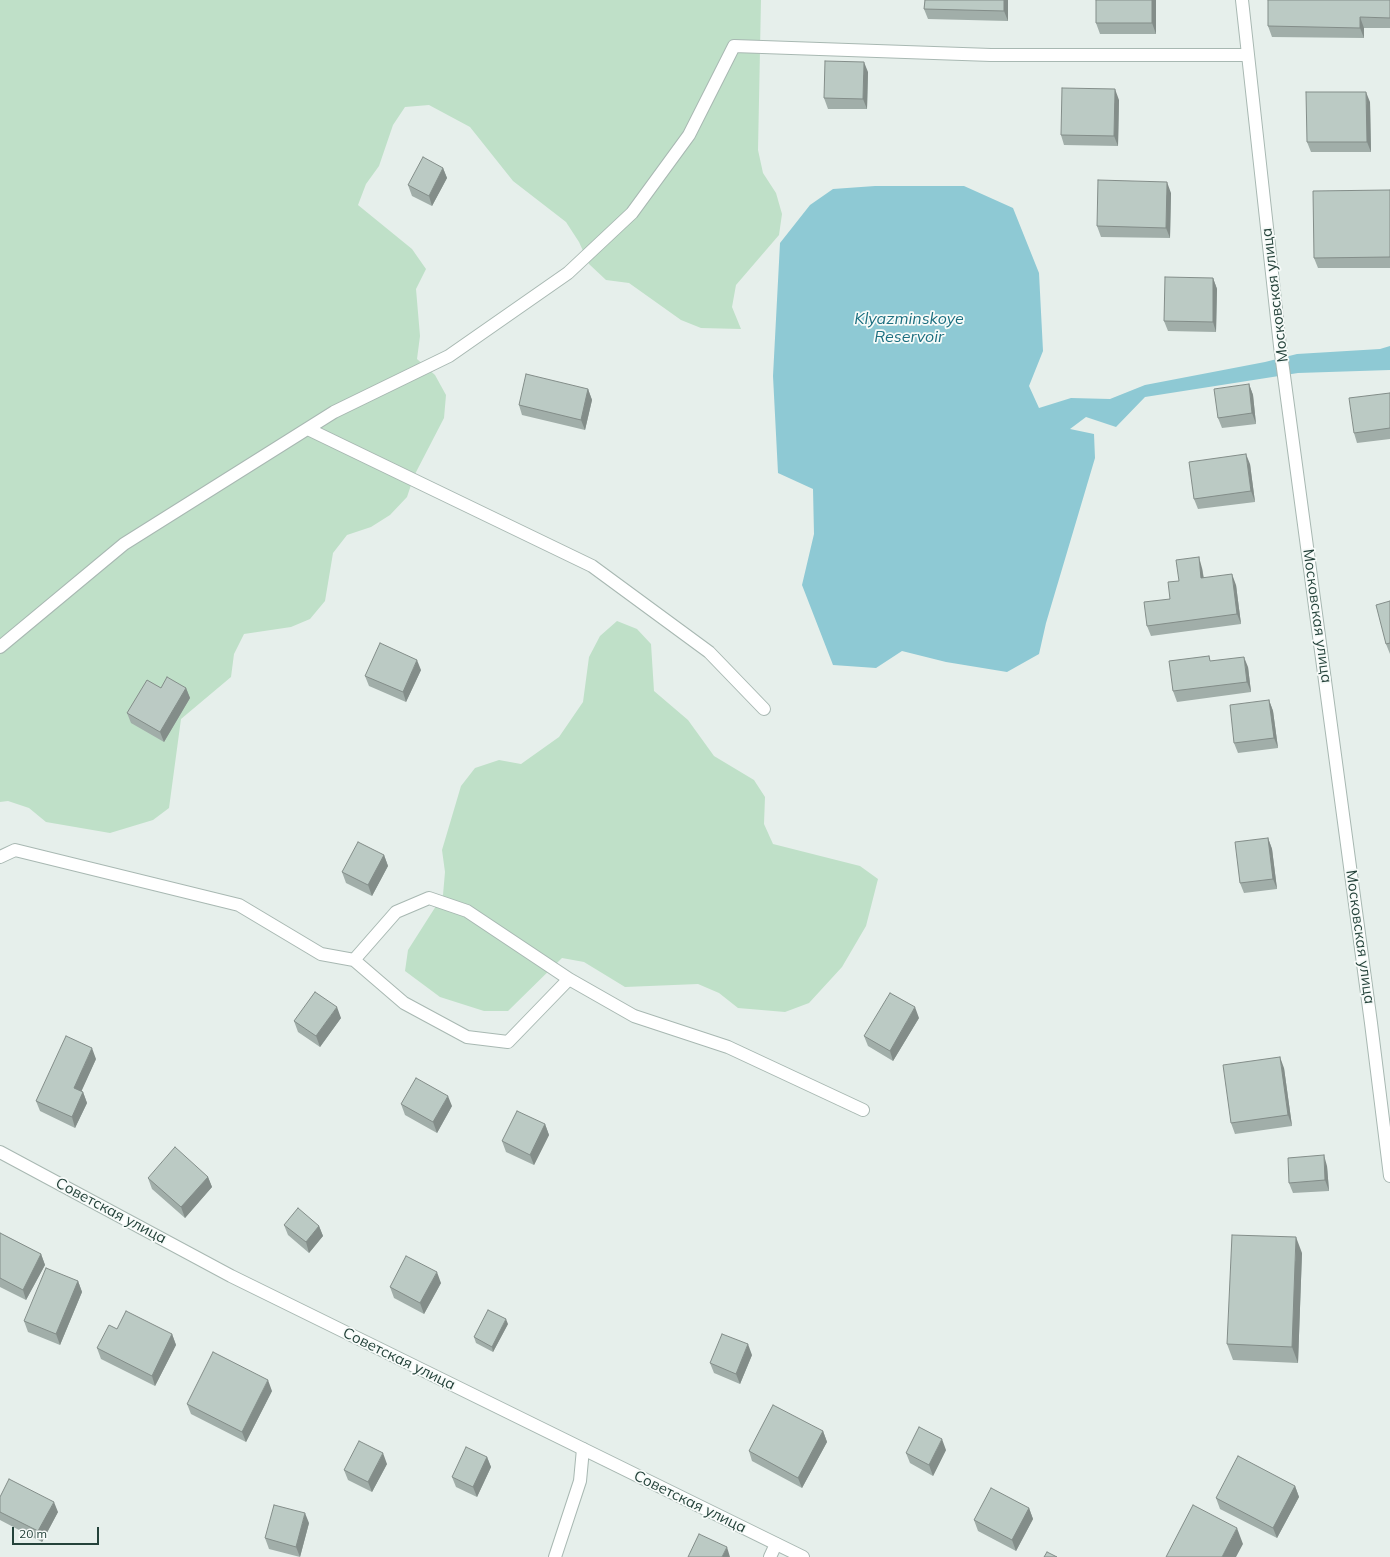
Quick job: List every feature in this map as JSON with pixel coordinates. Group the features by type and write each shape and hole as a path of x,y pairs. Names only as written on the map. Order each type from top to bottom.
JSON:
{"street":[{"name":"Московская улица","path":"1242,0 1280,346 1370,1015 1390,1176"},
{"path":"0,647 124,544 334,412 449,356 568,273 632,212 641,201 689,135 734,46 991,55 1247,55"},
{"path":"308,429 592,566 709,652 764,709"},
{"path":"0,857 15,850 239,905 321,954 354,960 404,1003 467,1037 508,1042 569,979"},
{"path":"354,960 396,912 429,898 467,911 569,979 634,1016 728,1047 863,1110"},
{"name":"Советская улица","path":"0,1152 231,1276 802,1557"},
{"path":"555,1557 580,1481 584,1450"},
{"path":"770,1557 776,1544"}],"green space":[{"path":"0,0 761,0 758,150 763,173 776,193 782,214 779,235 736,285 732,307 741,329 701,328 681,320 629,283 606,280 589,264 579,242 566,222 513,181 470,127 429,105 405,107 393,125 379,166 366,184 358,205 412,249 426,269 416,289 420,336 417,359 435,375 446,395 444,418 414,476 407,497 390,515 371,527 347,535 333,553 325,601 310,619 291,627 244,634 234,654 231,677 181,719 169,808 153,820 110,833 46,822 29,808 8,801 0,802"},
{"path":"617,621 637,629 651,644 654,691 688,720 714,756 754,780 765,797 764,824 773,844 860,866 878,879 866,926 842,967 809,1003 785,1012 738,1008 719,993 698,984 625,987 584,962 562,958 508,1011 484,1011 440,997 405,971 408,950 443,895 445,872 442,850 461,786 475,768 499,760 521,764 559,737 583,702 589,657 600,636"}],"water":[{"name":"Klyazminskoye Reservoir","path":"875,186 964,186 1013,208 1039,273 1043,351 1029,386 1039,408 1071,398 1110,399 1145,385 1265,362 1297,354 1380,349 1390,346 1390,370 1298,373 1145,397 1116,427 1086,417 1070,429 1094,434 1095,458 1046,623 1039,654 1007,672 946,662 902,651 876,668 833,665 802,585 814,534 813,489 778,473 773,376 780,243 810,205 833,189"}],"building":[{"path":"925,0 1004,0 1004,11 924,9"},
{"path":"1096,0 1152,0 1152,23 1096,23"},
{"path":"1268,0 1390,0 1390,18 1360,17 1360,28 1268,26"},
{"path":"825,61 864,62 863,99 824,98"},
{"path":"1062,88 1115,89 1114,136 1061,135"},
{"path":"1306,92 1366,92 1367,142 1307,142"},
{"path":"423,157 443,168 429,196 408,185"},
{"path":"1098,180 1167,182 1166,228 1097,226"},
{"path":"1390,190 1390,257 1314,258 1313,191"},
{"path":"1165,277 1213,278 1213,322 1164,321"},
{"path":"526,374 588,389 581,420 519,405"},
{"path":"1249,384 1252,413 1218,418 1214,389"},
{"path":"1390,393 1390,428 1354,433 1349,398"},
{"path":"1246,454 1251,491 1194,499 1189,462"},
{"path":"1199,557 1201,578 1232,574 1237,614 1147,626 1144,602 1170,599 1168,582 1179,581 1176,560"},
{"path":"1390,601 1390,643 1386,644 1376,605"},
{"path":"380,643 417,660 403,692 365,676"},
{"path":"1209,656 1210,661 1244,657 1247,682 1173,691 1169,661"},
{"path":"167,677 186,688 160,732 127,713 147,680 161,688"},
{"path":"1269,700 1274,738 1234,743 1230,705"},
{"path":"1268,838 1273,879 1240,883 1235,842"},
{"path":"358,842 384,855 368,885 342,872"},
{"path":"315,992 337,1007 316,1036 294,1021"},
{"path":"890,993 915,1007 890,1051 864,1036"},
{"path":"66,1036 92,1048 74,1088 83,1092 72,1117 36,1101"},
{"path":"1280,1057 1288,1115 1231,1123 1223,1065"},
{"path":"416,1078 448,1096 433,1122 401,1104"},
{"path":"517,1111 545,1124 530,1155 502,1141"},
{"path":"175,1147 208,1177 181,1207 148,1178"},
{"path":"1324,1155 1325,1180 1289,1183 1288,1158"},
{"path":"298,1208 319,1226 306,1242 284,1225"},
{"path":"0,1233 41,1254 23,1290 0,1278"},
{"path":"1232,1235 1296,1237 1292,1347 1227,1344"},
{"path":"406,1256 437,1272 420,1303 390,1287"},
{"path":"46,1268 78,1281 56,1334 24,1321"},
{"path":"488,1310 506,1319 492,1347 474,1337"},
{"path":"126,1311 172,1334 152,1376 97,1348 109,1325 117,1329"},
{"path":"722,1334 748,1344 736,1374 710,1363"},
{"path":"213,1352 268,1380 242,1432 187,1404"},
{"path":"773,1405 823,1431 798,1478 749,1451"},
{"path":"919,1427 942,1439 929,1465 906,1453"},
{"path":"359,1441 383,1453 368,1482 344,1470"},
{"path":"466,1447 487,1457 473,1487 452,1477"},
{"path":"1238,1456 1295,1486 1273,1528 1216,1498"},
{"path":"9,1479 54,1502 38,1531 0,1512 0,1497"},
{"path":"991,1488 1029,1508 1012,1540 974,1520"},
{"path":"274,1505 305,1513 296,1547 265,1538"},
{"path":"1193,1505 1237,1528 1222,1557 1166,1557"},
{"path":"699,1534 727,1547 722,1557 688,1557"},
{"path":"1047,1552 1057,1557 1044,1557"}]}
